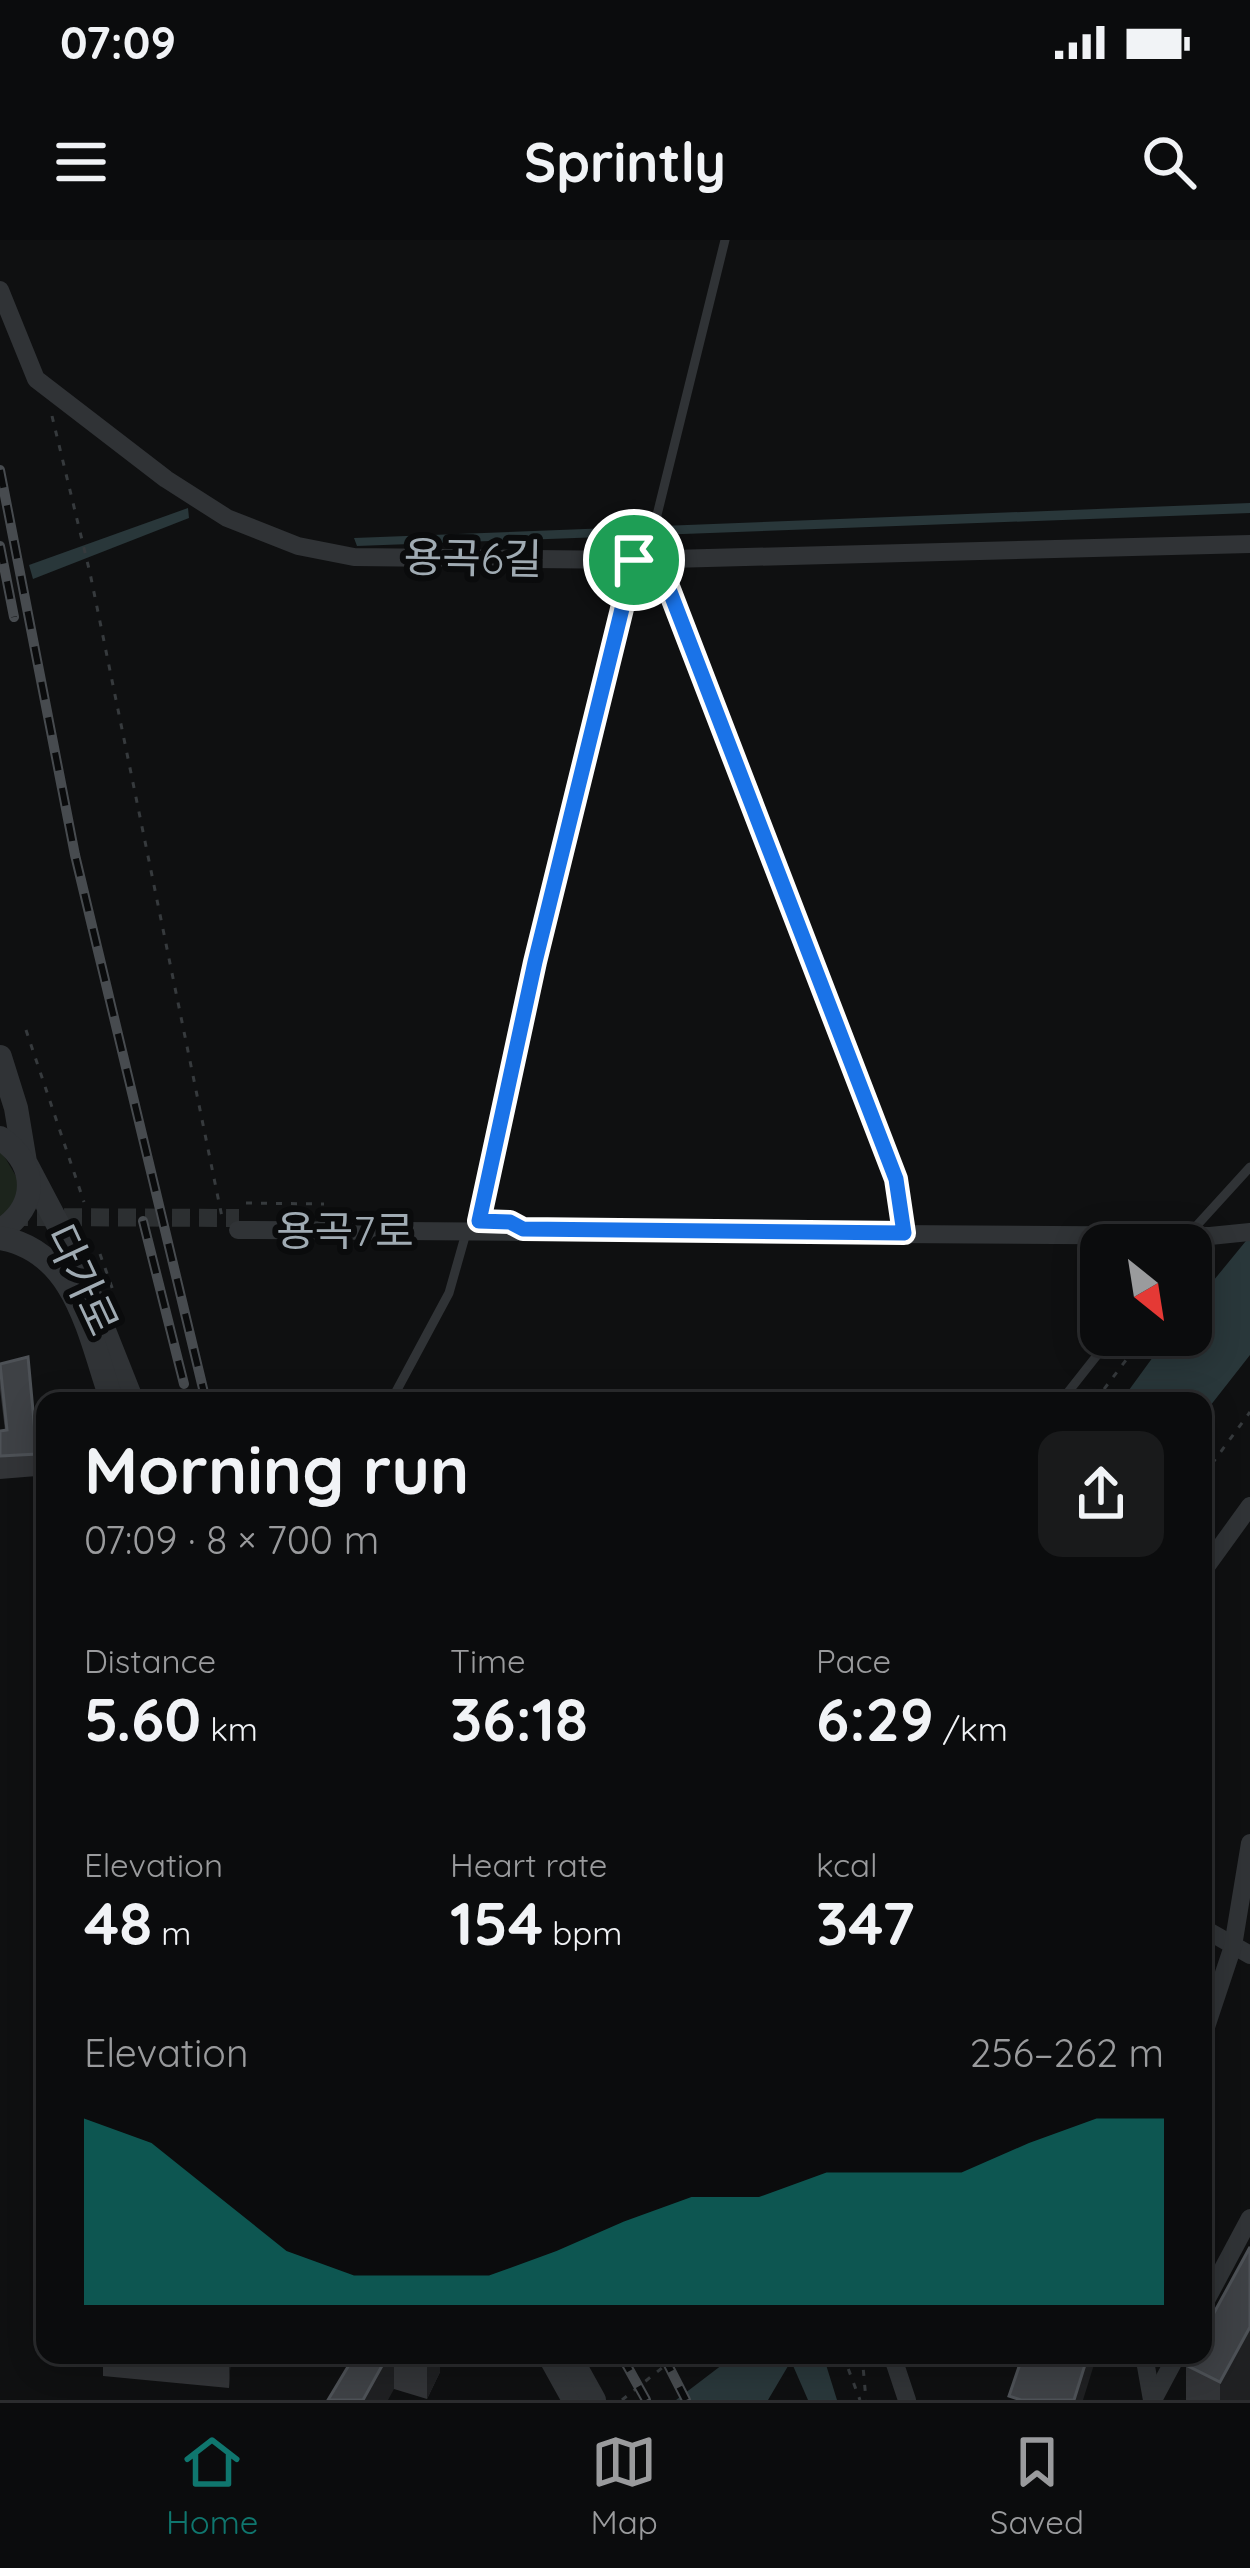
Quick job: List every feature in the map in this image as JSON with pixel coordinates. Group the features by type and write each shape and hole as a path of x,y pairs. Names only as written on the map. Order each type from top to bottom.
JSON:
{"street":[{"path":"0,290 41,383"},
{"name":"용곡6길","path":"41,383 227,518 298,546 354,557 634,560 658,552 1250,544"},
{"path":"658,552 896,1179 904,1233"},
{"path":"0,1058 87,1254"},
{"path":"0,1235 24,1209 29,1194 10,1087"},
{"path":"0,1138 25,1162"},
{"name":"다가로","path":"25,1162 87,1254 129,1392"},
{"name":"용곡7로","path":"237,1220 473,1227 510,1222 523,1229 1080,1239"},
{"name":"용곡7로","path":"1212,1236 1250,1232"},
{"name":"다가로","path":"0,1235 34,1246 64,1274 109,1392"},
{"path":"1212,1558 1250,1506"},
{"path":"1212,2016 1242,1951 1250,1843"},
{"path":"1212,1933 1242,1951"},
{"path":"1212,2289 1250,2218"},
{"path":"556,2364 580,2393"},
{"path":"571,2364 580,2393"},
{"path":"895,2364 907,2400"},
{"path":"1146,2364 1153,2400"},
{"path":"1153,2400 1172,2364"}],"lane":[{"path":"658,552 657,515 725,240"},
{"path":"396,1392 449,1293 473,1227 634,560"},
{"path":"1198,1224 1250,1167"},
{"path":"1068,1392 1096,1356"}],"path":[{"path":"41,383 90,573 237,1220 324,1204"},
{"path":"26,1030 84,1202"},
{"path":"87,1254 114,1293"},
{"path":"1102,1392 1129,1356"},
{"path":"1212,1464 1250,1412"},
{"path":"622,2400 667,2364"},
{"path":"846,2364 863,2400"},
{"path":"862,2364 863,2400"}],"shaded area":[{"path":"1250,503 1250,513 357,546 354,538"},
{"path":"188,508 189,518 33,579 29,565"},
{"path":"0,1149 23,1188 0,1222"},
{"path":"1250,1236 1250,1355 1212,1404 1212,1392 1128,1392 1154,1356 1212,1356 1212,1282"},
{"path":"723,2364 789,2364 768,2400 676,2400"},
{"path":"792,2364 826,2364 837,2400 808,2400"}],"building":[{"path":"28,1357 36,1454 0,1456 0,1431 7,1430 0,1364"},
{"path":"1250,2247 1250,2327 1220,2382 1186,2365 1212,2364 1212,2317"},
{"path":"350,2364 383,2364 363,2400 328,2400"},
{"path":"1020,2364 1085,2364 1074,2400 1009,2396"}],"tunnel":[{"path":"10,1217 239,1218"}],"railway":[{"path":"0,470 75,855 204,1392"},
{"path":"0,546 14,617"},
{"path":"143,1221 184,1384"},
{"path":"626,2364 646,2400"},
{"path":"668,2364 686,2400"}],"route":[{"path":"657,558 896,1179 904,1233 523,1229 510,1222 479,1221 535,962 634,560 657,558"}]}
